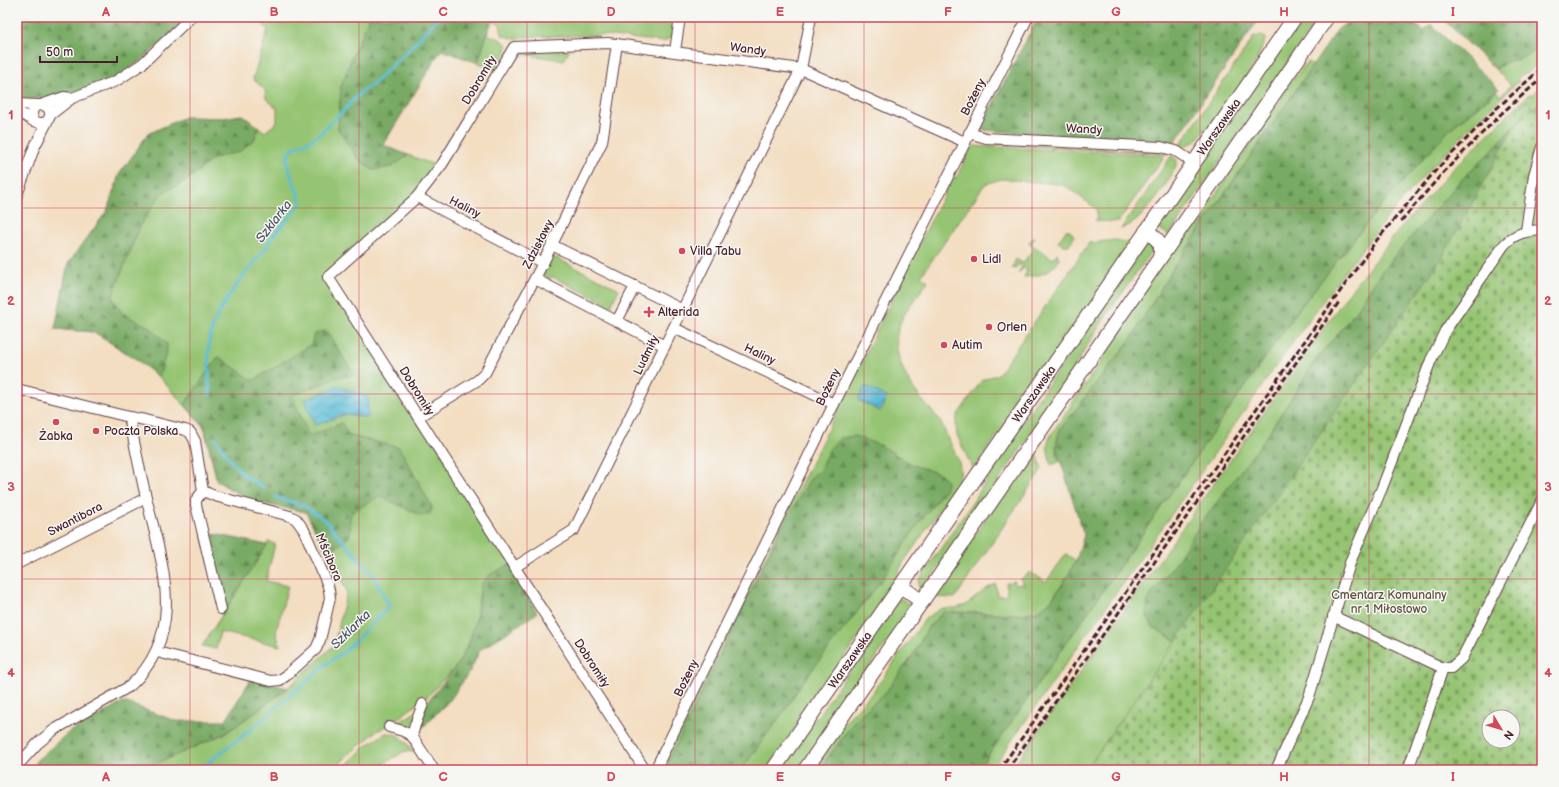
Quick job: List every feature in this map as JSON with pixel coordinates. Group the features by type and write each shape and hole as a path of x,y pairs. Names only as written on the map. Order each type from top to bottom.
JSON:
{"main road":[{"name":"Warszawska","path":"773,770 1295,17"},
{"path":"805,770 1327,17"},
{"path":"1146,231 1160,243 1162,248 1160,257"},
{"path":"901,586 922,602"}],"street":[{"path":"17,111 34,122 41,124 72,98 116,81 142,64 191,17"},
{"path":"675,51 680,17"},
{"name":"Ludmiły","path":"515,567 574,530 801,69 811,17"},
{"name":"Bożeny","path":"655,770 834,404 1028,17"},
{"name":"Wandy","path":"514,47 608,43 801,69 967,137 1161,147 1176,151 1194,163"},
{"name":"Zdzisławy","path":"418,417 478,380 485,373 535,279 602,142 617,44"},
{"name":"Dobromiły","path":"514,47 443,163 417,197 328,277 645,770"},
{"path":"34,148 34,122 31,116 32,111 39,105 64,97 72,98"},
{"path":"17,104 39,105 48,108 48,118 34,148 17,195"},
{"path":"1526,231 1534,175 1542,147"},
{"name":"Haliny","path":"417,197 543,263"},
{"path":"1276,770 1309,697 1351,560 1382,488 1408,417 1435,351 1445,331 1464,301 1504,245 1511,238 1526,231 1542,230"},
{"path":"552,245 683,310"},
{"path":"535,279 665,346"},
{"path":"617,321 634,286"},
{"name":"Haliny","path":"674,328 834,404"},
{"path":"17,389 180,428 190,432 195,441 203,491 196,500 196,505 221,609"},
{"path":"17,766 38,743 54,730 130,686 140,677 157,652 166,615 166,588 129,417"},
{"name":"Mścibora","path":"157,652 275,681 280,680 287,675 316,649 320,640 330,598 330,590 300,524 296,519 281,512 215,496 203,491"},
{"name":"Swantibora","path":"17,564 146,498"},
{"path":"1333,616 1443,668 1451,668 1462,658 1542,501"},
{"path":"1408,770 1443,668"},
{"path":"412,736 423,704"},
{"path":"389,727 404,731 412,736 434,770"}],"green space":[{"path":"17,17 188,17 146,57 127,71 106,82 69,93 17,101"},
{"path":"254,17 370,17 354,52 341,87 392,167 408,155 437,166 415,194 326,273 512,563 488,576 481,585 474,632 458,664 426,698 387,726 377,731 349,754 334,770 142,770 226,733 288,688 334,645 347,591 306,512 251,501 217,481 204,427 159,377 136,359 94,332 55,329 68,264 107,211 119,175 148,134 185,117 223,118 242,115 265,132 277,122 277,108 266,99 265,90 253,79 268,29"},
{"path":"370,17 494,17 478,63 441,50 383,145 408,155 392,167 373,170 359,160 338,129 341,87 354,52"},
{"path":"494,17 676,17 671,38 664,42 604,35 520,37 518,40 502,35 500,24 491,21"},
{"path":"1041,17 1260,17 1172,146 984,130 982,126 983,123 1037,19"},
{"path":"1302,17 1319,17 1169,235 1157,227"},
{"path":"1355,17 1402,17 1414,23 1424,31 1431,24 1499,89 1451,128 1378,209 1299,309 978,770 819,770 856,719 885,693 912,657 929,626 943,612 1022,614 1038,611 1050,602 1076,561 1084,535 1056,447 1059,431 1131,339 1172,270 1338,29"},
{"path":"1444,17 1542,17 1542,45 1524,57 1505,63 1496,70 1445,21"},
{"path":"487,34 502,40 506,43 507,47 496,70 478,63"},
{"path":"1261,35 1266,38 1254,66 1216,119 1194,142 1185,146 1179,146 1254,37"},
{"path":"1542,45 1542,60 1526,75 1524,73 1517,79 1519,81 1434,165 1386,219 1360,252 1322,301 991,770 978,770 1299,309 1378,209 1451,128 1497,91 1501,96 1511,85 1496,70 1505,63 1524,57"},
{"path":"569,50 564,60 514,53"},
{"path":"1308,62 1313,65 1172,270 1131,339 1059,431 1056,447 1059,462 1051,465 1048,453 1048,441 1052,433 1102,360 1119,328 1178,241 1184,240 1282,99 1280,94"},
{"path":"1542,84 1542,102 1524,115 1488,154 1460,181 1381,272 1351,318 1318,357 1262,443 1176,564 1147,600 1153,627 1176,641 1086,770 1011,770 1348,294 1399,230 1452,170 1528,95 1533,95"},
{"name":"Cmentarz Komunalny nr 1 Miłostowo","path":"1526,100 1542,115 1542,770 1086,770 1442,258 1515,125 1524,115 1523,113 1521,115 1516,110"},
{"path":"1542,102 1542,253 1217,587 1176,641 1153,627 1147,616 1147,600 1176,563 1201,523 1262,443 1318,357 1351,318 1381,272 1460,181 1488,154 1524,115"},
{"path":"242,115 259,127 254,140 239,152 214,158 185,182 161,194 141,224 113,295 113,299 122,313 151,328 167,344 167,350 159,377 136,359 94,332 55,329 68,264 107,211 119,175 148,134 185,117 223,118"},
{"path":"993,142 1168,152 1165,155 1160,153 992,144"},
{"path":"972,146 1159,155 1164,157 1118,222 1096,221 1097,211 1094,207 1066,186 1002,179 985,184 921,276 928,281 903,316 898,330 897,340 897,351 904,372 915,391 937,417 957,458 960,466 958,483 903,563 885,599 766,770 660,770 953,176 956,178"},
{"path":"1172,155 1177,160 1176,166 1161,192 1137,220 1121,229"},
{"path":"1067,229 1073,234 1074,237 1070,244 1066,246 1058,242"},
{"path":"1034,237 1031,244 1053,259 1057,253 1059,259 1049,271 1035,276 1024,277 1027,270 1023,268 1018,273 1022,267 1019,264 1015,269 1012,268 1016,259 1023,263 1034,248 1028,243"},
{"path":"1115,240 1132,243 973,470 957,435 957,416 982,380 1000,372 1089,243"},
{"path":"1149,243 1152,247 1151,252 1100,325 1053,402 923,590 918,586 919,580 973,502 1020,425 1145,245"},
{"path":"552,256 619,289 611,306 553,277 546,279 542,271"},
{"path":"325,331 354,374 353,376 337,377 292,396 309,436 342,423 350,436 399,447 432,507 430,513 420,515 382,497 378,497 352,512 350,518 349,537 328,555 306,512 251,501 217,481 204,427 185,404 217,358 219,357 254,380 311,345 314,334"},
{"path":"855,436 882,446 913,465 941,474 947,482 946,488 919,523 881,581 802,683 785,710 741,770 664,770 780,531 811,478 821,468 828,451 840,438"},
{"path":"1035,448 1042,469 955,598 932,597"},
{"path":"210,533 267,545 222,616 203,535"},
{"path":"268,542 275,544 266,581 288,586 276,632 280,646 220,632 216,649 202,646 267,545"},
{"path":"1066,554 1076,561 1050,602 1038,611 1022,614 953,612 929,626 912,657 885,693 856,719 823,764 818,761 845,722 872,693 925,619 940,609 956,608 966,605 989,587 996,584 997,596 1007,595 1006,583 1015,581 1015,585 1021,584 1024,586 1025,585 1022,583 1021,579 1030,572 1046,582"},
{"path":"512,563 537,613 480,650 470,671 450,700 418,732 426,704 458,664 470,640 476,619 481,585 488,576"},
{"path":"900,598 912,606 798,770 780,770"},
{"path":"251,679 288,688 226,733 142,770 48,770 36,764 36,761 69,732 122,703 127,703 176,721 225,721"},
{"path":"418,711 411,733 394,725"},
{"path":"386,733 395,734 402,738 413,752 405,751 374,770 341,770 366,746"}],"water":[{"path":"338,386 368,397 368,418 346,414 315,425 305,400"},
{"path":"865,386 887,397 880,411 858,400"}],"waterway":[{"name":"Szklarka","path":"210,395 208,366 209,344 213,327 218,315 241,279 265,249 280,227 295,212 301,203 288,167 289,152 294,147 309,142 325,129 363,90 372,85 411,47 439,17"},
{"name":"Szklarka","path":"215,438 229,459 243,474 265,489"},
{"name":"Szklarka","path":"199,770 258,724 326,664 344,652 387,609 389,605 374,577 325,520 304,506 276,497"}],"railway":[{"path":"999,770 1376,241 1436,170 1497,108 1542,68"},
{"path":"1401,221 1441,175 1502,113 1542,78"},
{"path":"1007,770 1339,302"}],"place":[{"name":"Villa Tabu","path":"682,251"},
{"name":"Lidl","path":"974,259"},
{"name":"Alterida","path":"649,312"},
{"name":"Orlen","path":"989,327"},
{"name":"Autim","path":"944,345"},
{"name":"Żabka","path":"56,422"},
{"name":"Poczta Polska","path":"96,431"}]}
